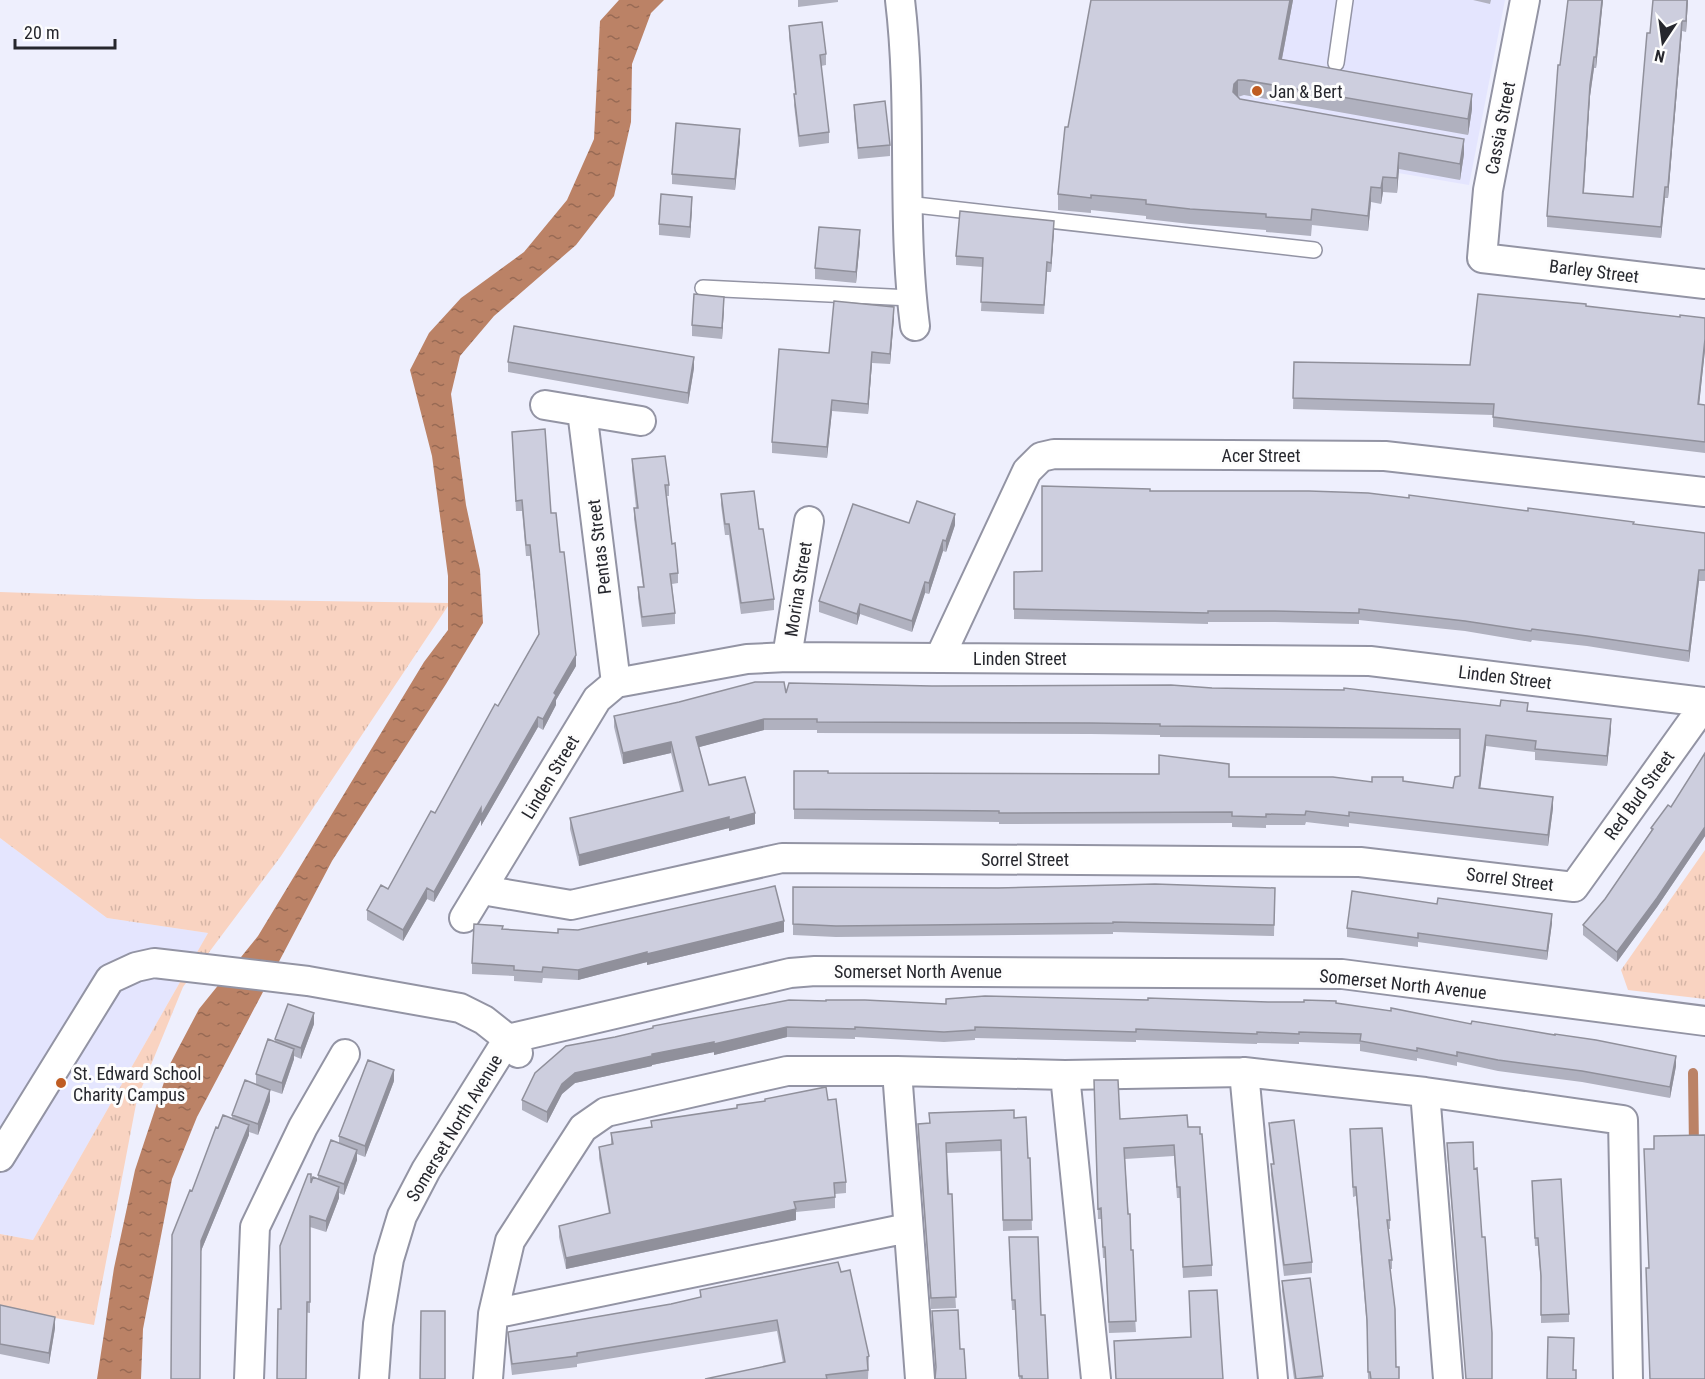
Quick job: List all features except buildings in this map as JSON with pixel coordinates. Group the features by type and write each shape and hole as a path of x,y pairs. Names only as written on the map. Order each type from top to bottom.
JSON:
{"street":[{"path":"900,0 906,48 907,204 911,298 915,326"},
{"name":"Cassia Street","path":"1482,258 1488,190 1526,0"},
{"name":"Barley Street","path":"1482,258 1705,284"},
{"path":"545,405 641,421"},
{"name":"Pentas Street","path":"582,411 616,683"},
{"name":"Acer Street","path":"940,657 1027,471 1041,457 1054,454 1385,456 1705,492"},
{"name":"Morina Street","path":"787,657 809,521"},
{"name":"Linden Street","path":"464,918 597,699 616,683 747,659 940,657 1370,660 1705,703"},
{"name":"Red Bud Street","path":"1574,887 1705,703"},
{"name":"Sorrel Street","path":"482,890 571,905 782,858 1360,862 1574,887"},
{"path":"0,1157 110,979 136,967 154,963 308,981 460,1008 484,1020 514,1047"},
{"name":"Somerset North Avenue","path":"374,1379 378,1324 389,1259 402,1216 426,1170 514,1047 790,973 814,971 1342,974 1705,1021"},
{"path":"249,1379 255,1227 303,1127 345,1054"},
{"path":"488,1379 493,1314 510,1241 583,1128 606,1112 787,1071 1065,1075 1244,1072 1425,1092 1623,1119 1629,1379"},
{"path":"897,1071 920,1379"},
{"path":"1244,1072 1273,1379"},
{"path":"1065,1075 1096,1379"},
{"path":"1425,1092 1448,1379"},
{"path":"493,1314 908,1228"}],"lane":[{"path":"1336,63 1345,0"},
{"path":"907,204 1314,250"},
{"path":"703,288 911,298"}],"shaded area":[{"path":"1094,0 1505,0 1469,185 1073,118"},
{"name":"St. Edward School Charity Campus","path":"0,838 107,918 208,933 33,1240 0,1234"}],"green space":[{"path":"0,592 198,599 450,603 281,856 183,987 137,1099 94,1325 0,1308 0,1234 33,1240 208,933 107,918 0,838"},
{"path":"1705,850 1705,999 1628,990 1621,970"}],"water":[{"path":"619,0 664,0 651,13 632,64 631,122 614,196 576,245 494,316 460,356 451,394 466,505 480,570 483,623 332,861 197,1117 172,1179 143,1329 141,1379 97,1379 114,1268 135,1170 170,1064 199,1009 258,936 424,662 448,630 448,576 432,456 410,370 429,333 461,298 524,252 567,200 594,139 600,21"}],"waterway":[{"path":"1693,1073 1694,1148"}],"place":[{"name":"Jan & Bert","path":"1257,91"},
{"name":"St. Edward School Charity Campus","path":"61,1083"}]}
